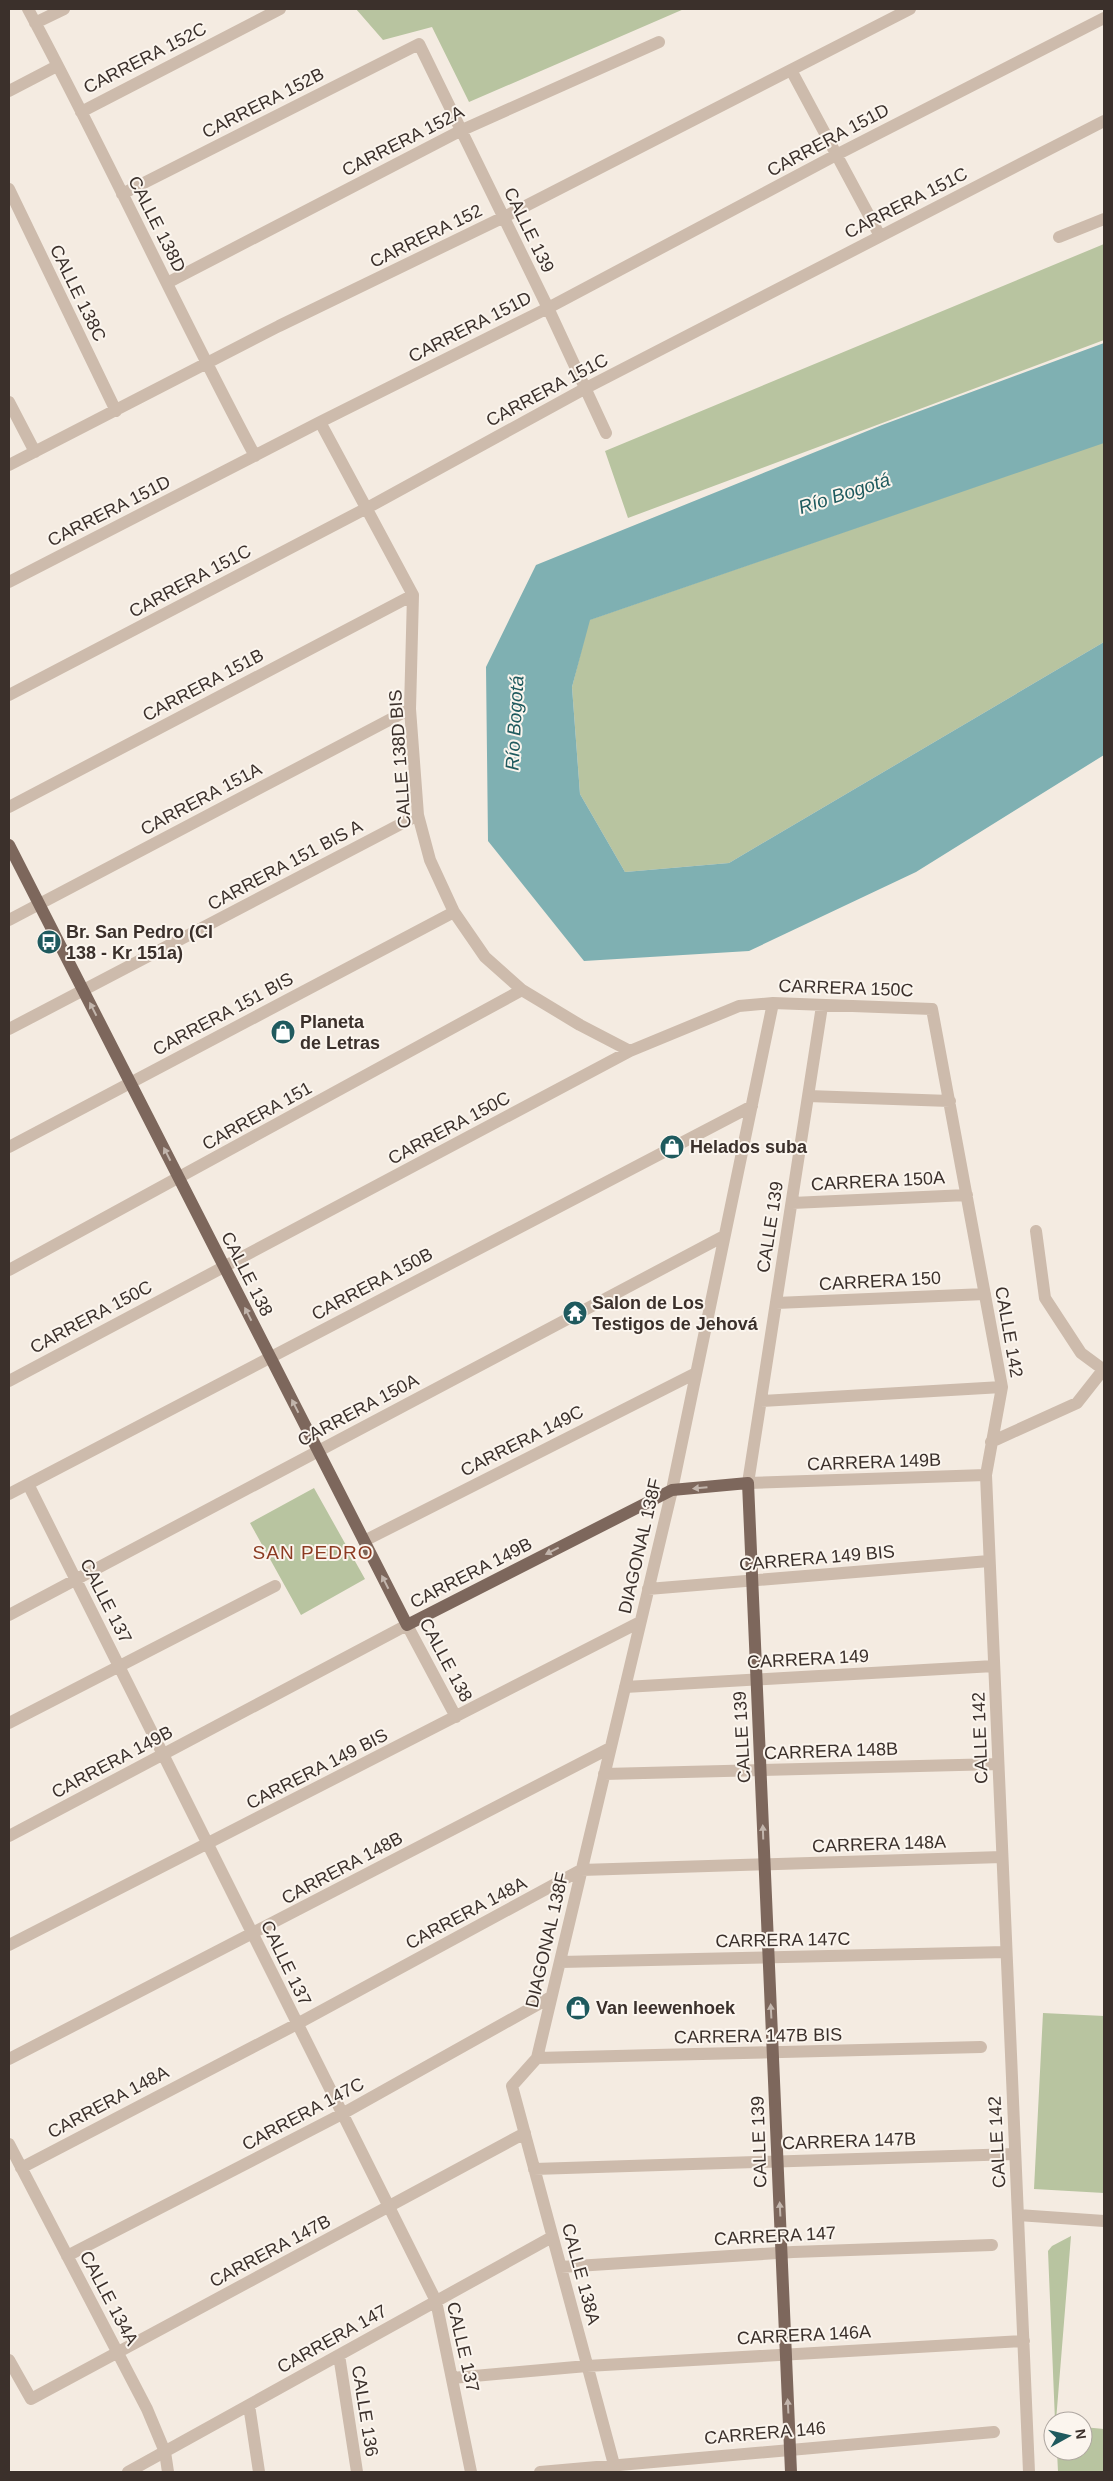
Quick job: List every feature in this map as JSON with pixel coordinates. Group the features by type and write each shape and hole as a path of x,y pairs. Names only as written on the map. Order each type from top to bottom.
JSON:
{"main road":[{"name":"CALLE 138","path":"9,845 407,1625"},
{"name":"CARRERA 149B","path":"407,1625 672,1490 748,1484"},
{"name":"CALLE 139","path":"748,1484 791,2472"}],"street":[{"name":"CALLE 138D","path":"28,9 168,283 206,363 255,456"},
{"path":"35,23 64,9"},
{"name":"CARRERA 152C","path":"81,112 280,9"},
{"name":"CARRERA 152","path":"9,465 206,363 504,217 910,9"},
{"name":"CARRERA 151D","path":"9,582 320,422 548,308 838,154 1104,18"},
{"name":"CARRERA 152A","path":"168,283 460,130 659,42"},
{"name":"CALLE 139","path":"419,44 548,308 606,433"},
{"name":"CARRERA 152B","path":"122,194 419,44"},
{"path":"9,91 57,66"},
{"path":"791,70 838,154 880,236"},
{"name":"CARRERA 151C","path":"9,695 367,508 586,388 1104,121"},
{"name":"CALLE 138C","path":"9,189 116,411"},
{"path":"1059,237 1104,219"},
{"path":"9,402 34,452"},
{"name":"CALLE 138D BIS","path":"320,422 413,595 410,709 418,815 430,860 454,912 486,957 522,990 580,1025 630,1051"},
{"name":"CARRERA 151B","path":"9,807 413,595"},
{"name":"CARRERA 151A","path":"9,920 410,709"},
{"name":"CARRERA 151 BIS A","path":"9,1030 418,815"},
{"name":"CARRERA 151 BIS","path":"9,1147 454,912"},
{"name":"CARRERA 151","path":"9,1270 179,1179 522,990"},
{"name":"CARRERA 150C","path":"9,1381 630,1051 739,1006 773,1003 932,1009"},
{"name":"DIAGONAL 138F","path":"512,2086 537,2058 672,1490 773,1003"},
{"name":"CALLE 139","path":"748,1484 822,1006"},
{"name":"CALLE 142","path":"932,1009 1002,1387 986,1475 1030,2472"},
{"path":"808,1096 950,1101"},
{"name":"CARRERA 150B","path":"9,1494 752,1106"},
{"name":"CARRERA 150A","path":"792,1203 967,1195"},
{"path":"992,1442 1077,1402 1104,1370 1081,1353 1045,1298 1036,1231"},
{"name":"CARRERA 150A","path":"9,1615 724,1236"},
{"name":"CARRERA 150","path":"776,1303 985,1294"},
{"name":"CARRERA 149C","path":"364,1541 696,1373"},
{"path":"761,1401 1002,1387"},
{"name":"CARRERA 149B","path":"748,1484 986,1475"},
{"name":"CALLE 137","path":"28,1484 436,2302 471,2472"},
{"name":"CARRERA 149 BIS","path":"648,1589 989,1562"},
{"path":"9,1723 275,1586"},
{"name":"CARRERA 149 BIS","path":"9,1945 640,1622"},
{"name":"CARRERA 149B","path":"9,1836 407,1625"},
{"name":"CALLE 138","path":"407,1625 456,1717"},
{"name":"CARRERA 149","path":"625,1687 994,1666"},
{"name":"CARRERA 148B","path":"9,2059 610,1748"},
{"name":"CARRERA 148B","path":"604,1774 998,1764"},
{"name":"CARRERA 148A","path":"21,2168 297,2024 581,1870 765,1866 1002,1857"},
{"name":"CARRERA 147C","path":"560,1962 1006,1952"},
{"name":"CARRERA 147C","path":"67,2256 342,2114 551,1997"},
{"name":"CARRERA 147B BIS","path":"537,2058 981,2047"},
{"name":"CALLE 138A","path":"512,2086 614,2468"},
{"name":"CARRERA 147B","path":"9,2360 30,2399 389,2208 525,2133"},
{"name":"CALLE 134A","path":"9,2144 147,2409 165,2452 168,2472"},
{"name":"CARRERA 147B","path":"534,2169 1015,2154"},
{"path":"1018,2215 1104,2221"},
{"name":"CARRERA 147","path":"128,2472 552,2237"},
{"name":"CARRERA 147","path":"560,2267 782,2253 992,2245"},
{"name":"CARRERA 146A","path":"452,2378 587,2366 1024,2341"},
{"name":"CALLE 136","path":"339,2355 357,2472"},
{"path":"249,2405 259,2472"},
{"name":"CARRERA 146","path":"540,2472 614,2468 790,2448 994,2432"}],"green space":[{"path":"356,9 684,9 469,102 432,27 383,40"},
{"path":"1104,244 1104,340 628,518 605,451"},
{"path":"1104,442 1104,642 729,863 625,872 580,794 572,687 589,620"},
{"path":"314,1488 365,1579 301,1615 250,1523"},
{"path":"1043,2013 1104,2016 1104,2193 1034,2189"},
{"path":"1071,2236 1057,2411 1055,2411 1048,2251 1052,2246"},
{"path":"1093,2428 1104,2429 1104,2472 1058,2472 1057,2461 1093,2461"}],"water":[{"name":"Río Bogotá","path":"1104,343 1104,443 590,620 572,687 580,794 625,872 729,863 1104,642 1104,755 916,872 749,951 584,961 488,841 486,667 536,565 882,425"}],"place":[{"name":"Br. San Pedro (Cl 138 - Kr 151a)","path":"49,942"},
{"name":"Planeta de Letras","path":"283,1032"},
{"name":"Helados suba","path":"672,1147"},
{"name":"Salon de Los Testigos de Jehová","path":"575,1313"},
{"name":"Van leewenhoek","path":"578,2008"}],"district":[{"name":"SAN PEDRO","path":"313,1552"}]}
